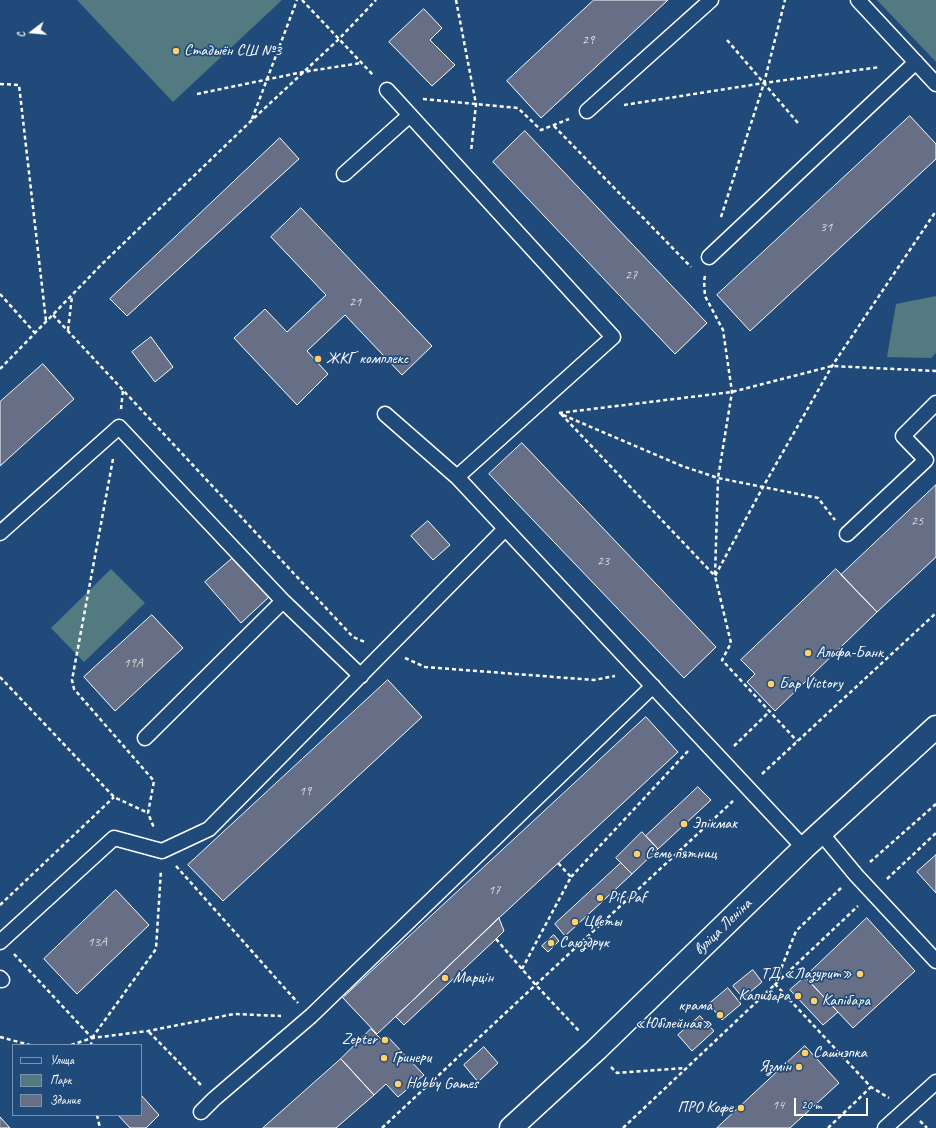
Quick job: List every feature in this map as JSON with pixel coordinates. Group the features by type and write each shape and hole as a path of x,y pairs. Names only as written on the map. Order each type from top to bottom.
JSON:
{"main road":[{"name":"вуліца Леніна","path":"511,1128 596,1050 804,848 936,727"}],"lane":[{"path":"587,111 711,0"},
{"path":"858,0 936,84"},
{"path":"709,257 916,62"},
{"path":"387,90 613,337 457,477"},
{"path":"344,174 410,115"},
{"path":"847,534 926,460 903,436 936,403"},
{"path":"385,414 457,477 804,848"},
{"path":"0,533 118,428 283,601 361,676"},
{"path":"1,941 114,838 162,851 209,829 505,529"},
{"path":"145,738 283,601"},
{"path":"201,1112 214,1099 311,1016 653,686"},
{"path":"821,833 936,961"},
{"path":"886,1128 936,1082"}],"path":[{"path":"251,121 297,0"},
{"path":"302,0 339,39"},
{"path":"0,369 103,263 339,39 376,0"},
{"path":"456,0 476,104 468,179"},
{"path":"764,83 785,0"},
{"path":"727,40 798,123"},
{"path":"197,94 303,72 361,63"},
{"path":"0,84 19,85 46,322"},
{"path":"554,126 693,270"},
{"path":"715,576 763,487 832,366 936,211"},
{"path":"698,275 704,281"},
{"path":"0,294 35,333"},
{"path":"68,331 72,295"},
{"path":"53,315 353,637 425,667 594,680 640,672"},
{"path":"561,414 732,392 832,366 936,371"},
{"path":"123,390 118,428 72,680 74,689 154,781 148,813 162,851 311,1016"},
{"path":"732,392 718,478 715,576 731,643 722,660 797,742"},
{"path":"535,408 561,414 682,466 718,478 818,498 847,534"},
{"path":"561,414 715,576"},
{"path":"0,677 114,797 148,813"},
{"path":"721,759 769,712"},
{"path":"522,969 571,876 701,738"},
{"path":"0,905 114,797"},
{"path":"623,1128 936,833"},
{"path":"91,1044 92,1038 156,949 162,851"},
{"path":"558,863 571,876"},
{"path":"775,984 796,931"},
{"path":"382,1128 535,984 496,939"},
{"path":"1,941 92,1038"},
{"path":"775,984 870,1087 907,1108 927,1128"},
{"path":"74,1044 92,1038 148,1032 234,1014 311,1016"},
{"path":"148,1032 214,1099"},
{"path":"0,1037 26,1044"},
{"path":"828,1128 870,1087"},
{"path":"97,1116 100,1128"}],"green space":[{"name":"Стадыён СШ №3","path":"77,0 282,0 173,102"},
{"path":"877,0 936,0 936,62"},
{"path":"936,296 936,353 931,358 887,357 896,304"},
{"path":"111,569 145,603 84,662 51,628"}],"building":[{"path":"594,0 668,0 541,118 507,81"},
{"path":"424,9 442,28 430,40 455,65 432,86 389,42"},
{"path":"910,116 936,144 936,159 750,331 717,295"},
{"path":"525,131 707,323 675,354 493,162"},
{"path":"280,138 299,159 127,316 110,299"},
{"path":"301,208 432,346 402,375 345,315 307,351 328,374 297,405 234,338 265,309 287,332 326,295 271,237"},
{"path":"151,337 173,367 155,382 132,352"},
{"path":"43,364 74,399 0,466 0,402"},
{"path":"522,443 716,647 684,678 489,474"},
{"path":"936,485 936,557 877,612 841,575"},
{"path":"428,521 450,545 433,560 411,536"},
{"path":"234,557 269,597 241,623 205,582"},
{"path":"836,569 877,612 775,711 747,682 755,674 741,660"},
{"path":"152,615 183,648 115,711 84,677"},
{"path":"388,680 422,717 223,901 188,865"},
{"path":"646,717 678,752 499,918 377,1034 343,998"},
{"path":"698,787 711,800 658,849 646,836"},
{"name":"Семь пятниц","path":"642,832 658,849 632,874 616,858"},
{"path":"936,855 936,893 917,872"},
{"path":"621,863 632,874 565,936 555,924"},
{"path":"116,890 149,925 77,994 44,959"},
{"name":"Марцін","path":"499,918 504,931 404,1025 396,1017"},
{"name":"ТД «Лазурит»","path":"867,918 915,971 853,1028 805,977"},
{"name":"Саюздрук","path":"554,935 559,941 548,952 542,946"},
{"path":"753,970 762,982 743,998 733,986"},
{"name":"Капібара","path":"805,977 838,1012 823,1025 790,990"},
{"path":"728,988 741,1004 722,1020 709,1004"},
{"path":"700,1016 714,1031 692,1051 678,1035"},
{"path":"371,1029 382,1040 387,1036 424,1075 398,1097 386,1084 374,1095 341,1059"},
{"path":"805,1046 839,1083 790,1128 717,1128"},
{"path":"484,1047 498,1063 478,1082 464,1065"},
{"path":"341,1059 374,1095 336,1128 263,1128"},
{"path":"142,1096 159,1115 146,1128 130,1128 119,1116 142,1116"},
{"path":"0,1117 10,1128 0,1128"}],"place":[{"name":"Стадыён СШ №3","path":"176,51"},
{"name":"ЖКГ комплекс","path":"318,359"},
{"name":"Альфа-Банк","path":"808,653"},
{"name":"Бар Victory","path":"771,684"},
{"name":"Эпікмак","path":"684,824"},
{"name":"Семь пятниц","path":"637,854"},
{"name":"Pif Paf","path":"600,898"},
{"name":"Цветы","path":"575,922"},
{"name":"Саюздрук","path":"551,943"},
{"name":"ТД «Лазурит»","path":"860,974"},
{"name":"Марцін","path":"445,978"},
{"name":"Капибара","path":"798,996"},
{"name":"Капібара","path":"814,1001"},
{"name":"крама «Юбілейная»","path":"720,1015"},
{"name":"Zepter","path":"385,1040"},
{"name":"Сашчэпка","path":"805,1053"},
{"name":"Гринери","path":"384,1058"},
{"name":"Язмін","path":"799,1067"},
{"name":"Hobby Games","path":"398,1084"},
{"name":"ПРО Кофе","path":"741,1108"}]}
